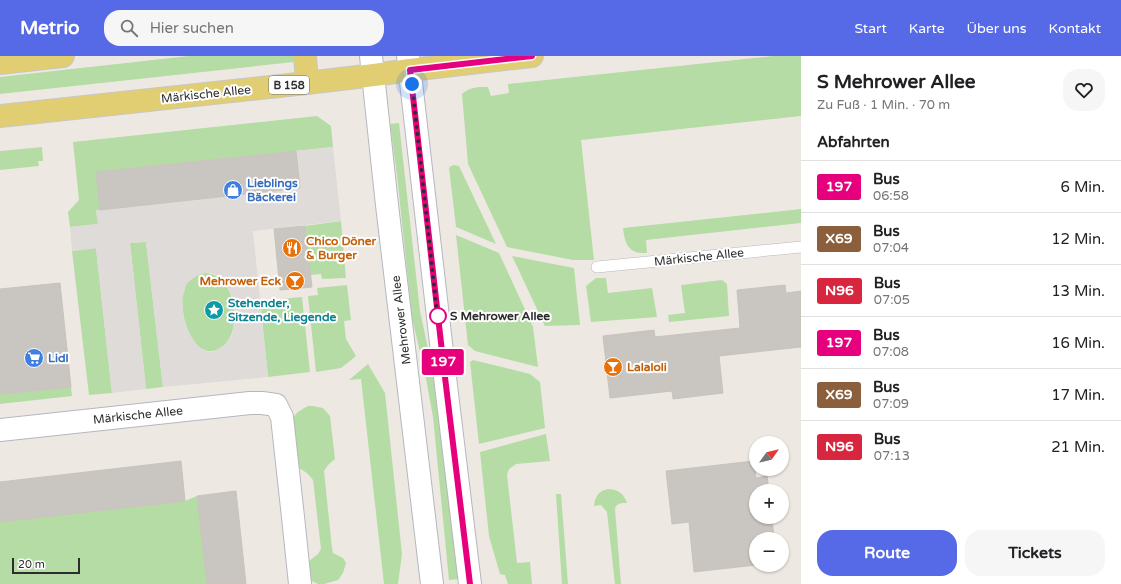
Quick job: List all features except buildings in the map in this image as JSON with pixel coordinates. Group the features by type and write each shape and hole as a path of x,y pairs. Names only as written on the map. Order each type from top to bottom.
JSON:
{"main road":[{"path":"0,63 63,56"},
{"path":"305,56 308,83"},
{"name":"Märkische Allee","path":"0,116 308,83 372,66 532,56"},
{"path":"409,63 470,584"},
{"name":"Mehrower Allee","path":"372,66 432,584"},
{"name":"Märkische Allee","path":"0,430 250,403 276,405 282,417 300,584"}],"lane":[{"name":"Märkische Allee","path":"597,267 801,247"}],"green space":[{"path":"189,56 299,56 298,61 294,62 0,94 0,77"},
{"path":"773,56 801,56 801,116 581,140 594,260 573,260 507,247 468,164 462,94 474,88 488,87 491,96 509,93 508,84"},
{"path":"317,116 331,126 333,147 96,172 100,210 96,210 98,224 70,227 68,212 79,200 73,142"},
{"path":"399,123 420,311 436,386 459,579 449,580 433,417 425,373 412,318 397,175 390,124"},
{"path":"42,147 43,161 38,161 39,166 0,170 0,151"},
{"path":"454,165 459,166 496,244 456,227 449,168"},
{"path":"801,209 801,223 646,240 647,253 636,252 629,247 625,239 623,228"},
{"path":"341,221 346,278 322,279 321,274 310,275 305,226"},
{"path":"456,235 499,253 533,327 538,367 475,351 468,345"},
{"path":"146,242 163,387 146,389 130,243"},
{"path":"96,248 112,393 89,395 72,251"},
{"path":"512,256 574,268 580,325 545,326"},
{"path":"205,273 220,278 229,291 234,306 233,330 230,337 223,346 210,351 201,348 194,340 184,317 182,304 183,292 187,283 195,276"},
{"path":"596,278 606,278 608,293 652,288 657,317 591,322 586,286"},
{"path":"722,280 727,284 729,316 669,322 668,315 685,313 681,285"},
{"path":"347,285 351,320 344,321 346,339 356,356 341,368 316,372 308,296 318,295 317,288"},
{"path":"302,297 310,372 268,377 260,301"},
{"path":"473,360 530,374 540,382 545,428 479,444 470,362"},
{"path":"368,364 385,393 402,554 398,584 384,584 361,379 349,380"},
{"path":"71,387 72,396 0,404 0,394"},
{"path":"308,406 323,408 330,416 335,459 324,471 332,548 333,553 343,558 346,563 343,573 338,580 324,584 318,584 308,579 309,561 318,554 321,549 313,480 307,473 294,465 290,432 292,420 295,415"},
{"path":"546,434 550,461 516,464 509,469 507,475 517,563 530,562 532,584 508,584 505,575 500,574 489,536 480,452"},
{"path":"608,489 615,490 620,493 627,503 618,504 615,509 621,584 615,584 607,512 601,505 594,506 595,499 598,494"},
{"path":"556,494 561,494 568,584 562,584"},
{"path":"197,496 207,584 0,584 0,522 185,501"}],"shaded area":[{"path":"333,147 341,221 253,231 268,377 163,387 146,242 130,243 146,389 112,393 96,248 72,251 70,227 98,224 96,210 300,188 296,151","holes":["212,273 220,277 232,296 235,312 231,337 226,344 212,352 205,351 198,346 192,338 185,324 182,300 187,283 199,274"]}],"bus line":[{"name":"197","path":"470,584 410,70 532,56"}],"place":[{"name":"Lieblings Bäckerei","path":"233,190"},
{"name":"Chico Döner & Burger","path":"292,248"},
{"name":"Mehrower Eck","path":"295,281"},
{"name":"Stehender, Sitzende, Liegende","path":"214,310"},
{"name":"S Mehrower Allee","path":"438,316"},
{"name":"Lidl","path":"34,358"},
{"name":"Lalaloli","path":"613,367"}],"route":[{"path":"412,84 438,322 438,316"}]}
